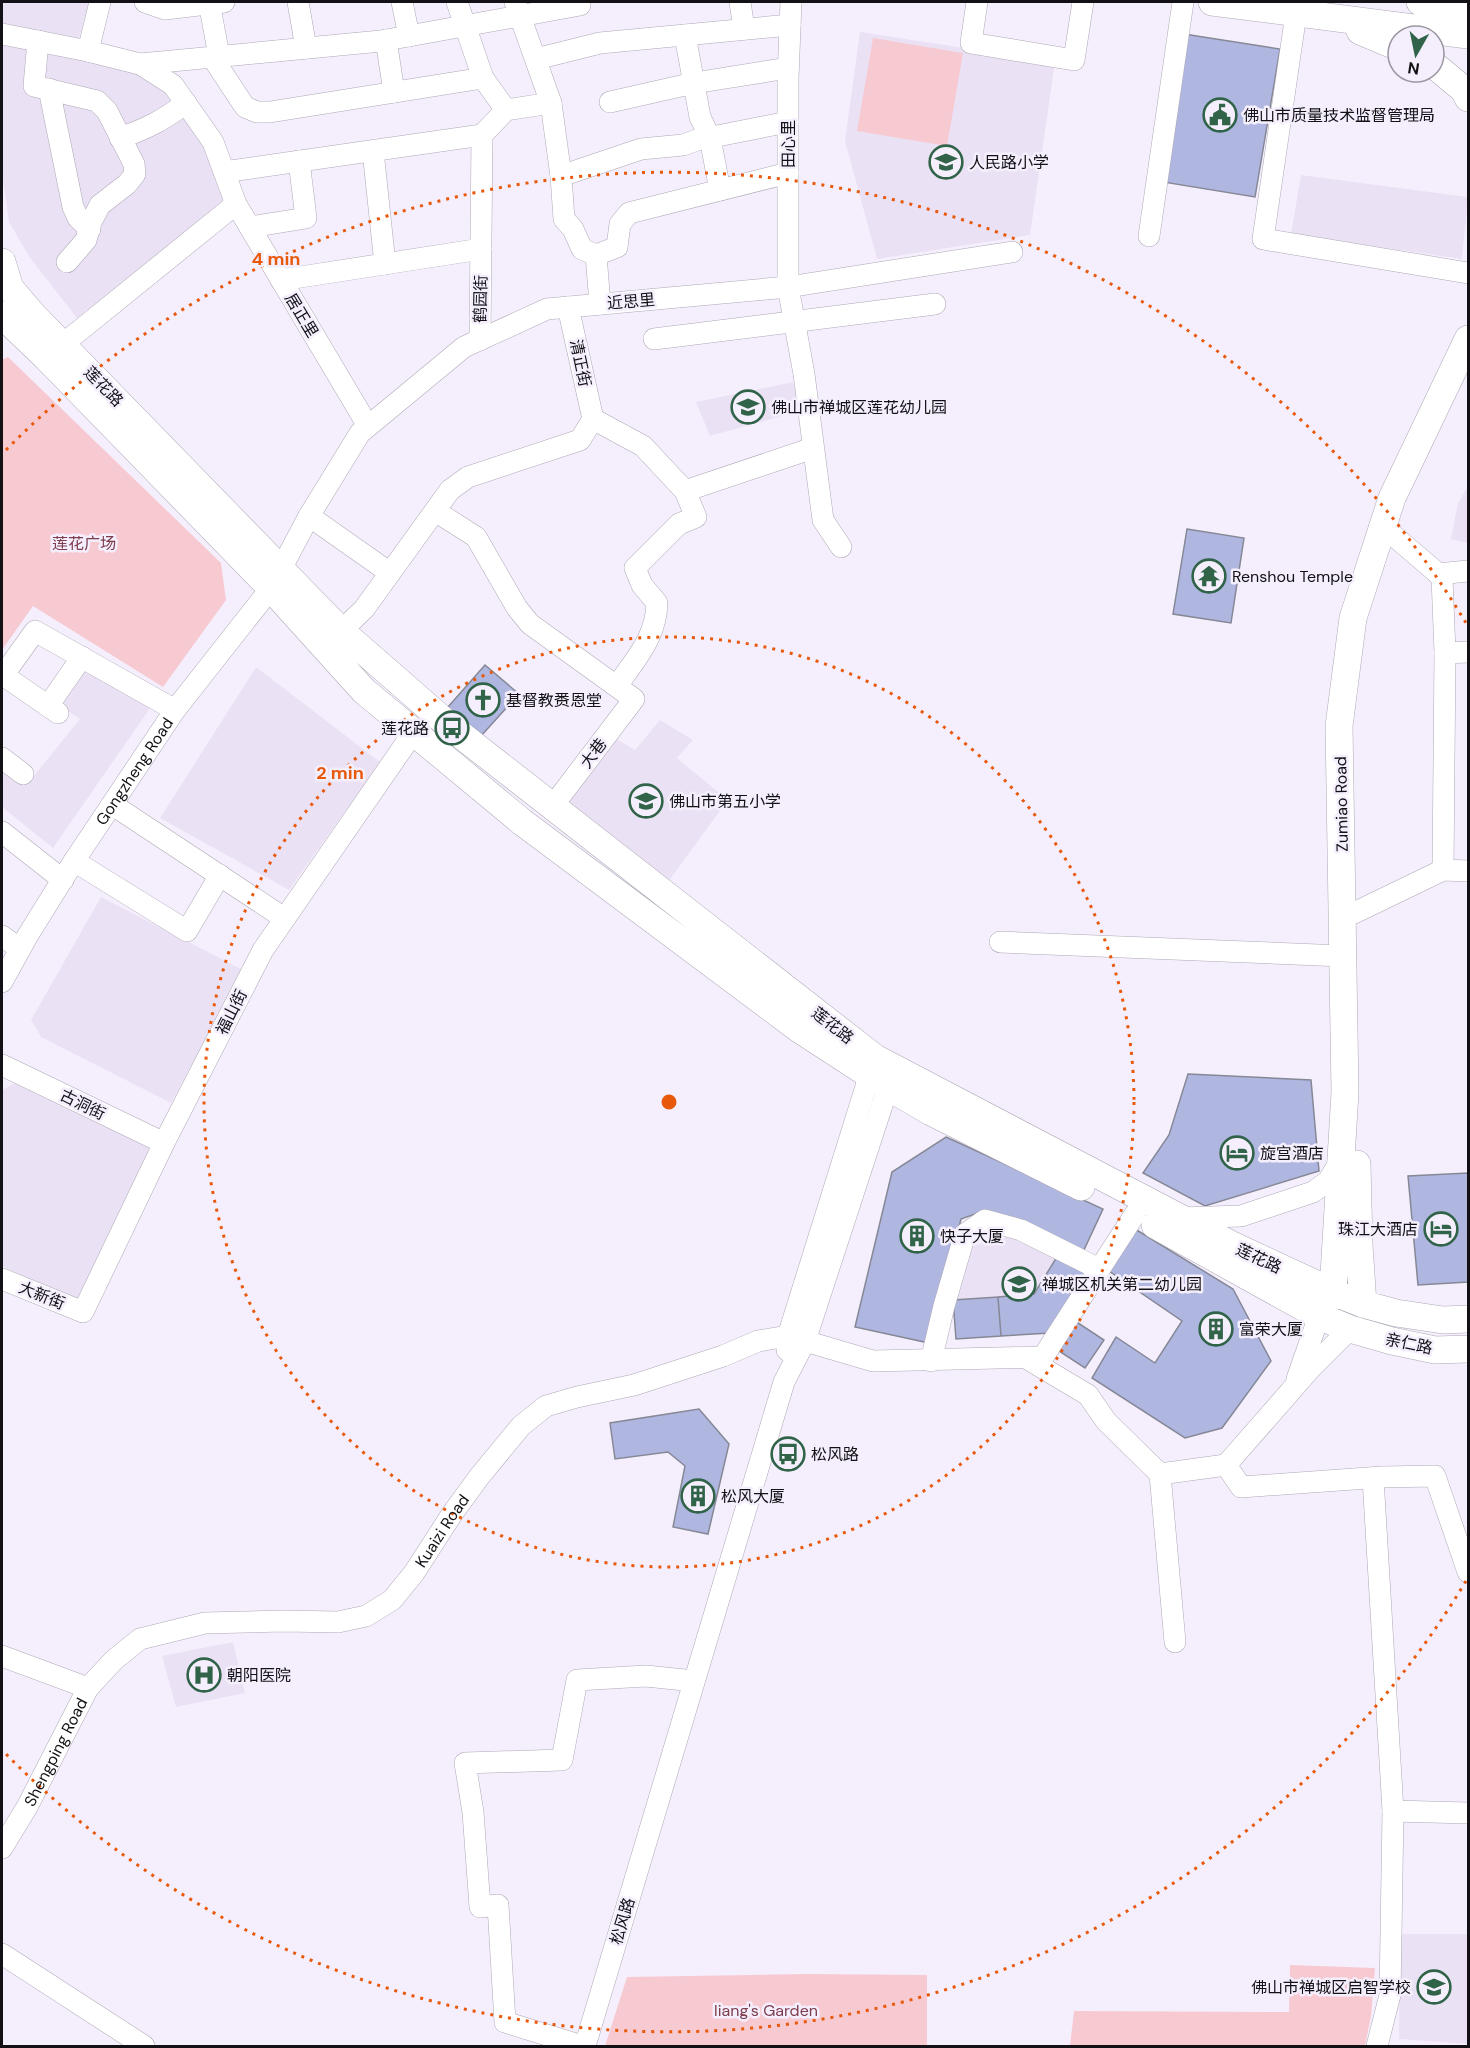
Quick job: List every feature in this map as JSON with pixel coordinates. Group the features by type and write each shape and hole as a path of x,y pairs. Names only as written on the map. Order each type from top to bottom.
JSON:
{"main road":[{"path":"1212,2 1468,35"},
{"path":"1331,18 1386,42"},
{"path":"1446,75 1464,90 1468,98"},
{"path":"2,262 4,292"},
{"name":"莲花路","path":"4,292 33,315 63,344 276,579 364,691 522,822 799,1029 1230,1244 1363,1304"},
{"name":"莲花路","path":"2,315 276,579 452,728 931,1112 1135,1214 1319,1316 1350,1329"},
{"name":"Zumiao Road","path":"1333,1292 1345,1092 1339,726 1353,618 1392,498 1468,339"},
{"name":"Zumiao Road","path":"1363,1304 1359,1245 1351,727 1368,616 1407,500 1468,374"},
{"path":"1319,1316 1333,1292"},
{"path":"1350,1329 1363,1304"},
{"name":"亲仁路","path":"1363,1304 1396,1313 1443,1320 1468,1319"},
{"name":"亲仁路","path":"1350,1329 1435,1350 1468,1348"}],"street":[{"path":"88,51 100,2"},
{"path":"145,2 165,9 214,2 215,57 245,106 257,112 270,112 483,78"},
{"path":"298,2 306,48"},
{"path":"402,2 409,36"},
{"path":"457,2 483,78 506,110"},
{"path":"740,2 744,29"},
{"name":"田心里","path":"791,2 788,68 788,287 804,374 823,520 841,547"},
{"path":"976,2 971,44 1074,60 1083,2"},
{"path":"1149,236 1183,2"},
{"path":"2,34 140,64 386,40 467,26 518,9 580,5"},
{"path":"518,9 551,103 561,176 564,219 573,230 582,249 596,255 617,247 620,224 629,213 788,173"},
{"path":"1296,14 1263,239 1468,273"},
{"path":"536,59 600,44 790,25"},
{"path":"684,35 700,117 710,138 720,190"},
{"path":"386,40 394,92"},
{"path":"38,41 34,86 97,101 107,111 134,164 135,174 127,184 100,205 91,222 86,240 67,262"},
{"name":"居正里","path":"140,64 173,85 213,142 236,204 368,426"},
{"path":"610,102 694,83 788,68"},
{"path":"49,89 73,207 78,218 90,229"},
{"path":"120,138 163,121 186,103"},
{"path":"224,172 482,135 506,110 551,103"},
{"path":"561,176 641,149 683,145 788,122"},
{"name":"鹤园街","path":"276,579 309,516 360,433 464,347 480,340 482,135"},
{"path":"373,151 386,264"},
{"path":"250,227 306,218 299,161"},
{"path":"63,344 236,204"},
{"path":"281,280 481,249"},
{"name":"近思里","path":"480,340 547,309 788,287 1011,252"},
{"path":"596,255 600,304"},
{"path":"654,339 935,304"},
{"name":"清正街","path":"568,307 593,419"},
{"path":"341,632 364,609 450,490 468,477 580,440 593,419 643,446 685,491 696,517 679,524 635,568 642,585 657,603 657,620 650,640 617,686 530,624 517,608 476,537 435,511"},
{"path":"685,491 813,448"},
{"path":"309,516 390,573"},
{"path":"1395,536 1442,577 1445,652 1443,870"},
{"path":"1438,574 1468,571"},
{"name":"Gongzheng Road","path":"2,982 74,861 175,710 276,579"},
{"path":"82,657 53,710 4,671 35,631 82,657 175,710"},
{"path":"1445,652 1468,652"},
{"name":"大巷","path":"552,807 634,699 617,686"},
{"name":"福山街","path":"83,1312 164,1143 263,950 413,732"},
{"path":"2,758 23,774"},
{"path":"113,805 284,918"},
{"path":"2,832 63,880"},
{"path":"74,861 187,931 220,875"},
{"path":"1354,913 1443,870 1468,871"},
{"path":"2,936 20,949"},
{"path":"1000,942 1343,956"},
{"name":"古洞街","path":"2,1065 164,1143"},
{"path":"882,1072 796,1339 873,1361 1043,1357 1135,1214"},
{"path":"1180,1218 1241,1216 1313,1192 1328,1181 1341,1160"},
{"path":"932,1361 944,1306 965,1234 985,1220 1021,1230 1099,1269"},
{"name":"大新街","path":"2,1279 83,1312"},
{"path":"1294,1388 1319,1316"},
{"path":"1160,1474 1226,1465 1350,1329"},
{"name":"松风路","path":"584,2046 796,1339"},
{"name":"Kuaizi Road","path":"88,1688 114,1660 140,1639 206,1623 338,1622 366,1616 392,1600 414,1573 479,1477 521,1426 546,1406 634,1385 723,1356 758,1341 796,1339"},
{"path":"1026,1358 1088,1395 1106,1421 1160,1474 1175,1642"},
{"path":"1226,1465 1240,1487 1435,1476 1468,1572"},
{"path":"1373,1478 1393,1810 1390,1995 1377,2046"},
{"path":"2,1656 88,1688"},
{"path":"584,2046 505,2022 498,1905 480,1907 473,1812 465,1763 561,1760 577,1680 646,1676 694,1681"},
{"name":"Shengping Road","path":"2,1848 27,1807 88,1688"},
{"path":"1393,1810 1468,1814"},
{"path":"2,1954 144,2046"}],"shaded area":[{"path":"2,2 89,2 79,38 2,23"},
{"name":"人民路小学","path":"860,32 1055,62 1030,235 877,259 845,141"},
{"path":"2,40 125,66 174,97 202,140 227,199 77,318 30,258 9,222 2,173"},
{"path":"1301,175 1468,197 1462,259 1291,234"},
{"name":"佛山市禅城区莲花幼儿园","path":"793,382 800,411 710,436 696,402"},
{"path":"1468,486 1468,543 1451,539 1458,503"},
{"path":"83,665 153,704 53,848 2,807 2,764 29,782 80,719 56,703"},
{"path":"256,667 380,762 289,890 160,818"},
{"name":"佛山市第五小学","path":"660,720 693,740 677,758 728,800 668,882 564,803 610,735 635,750"},
{"path":"101,897 243,970 171,1103 41,1037 31,1020"},
{"path":"15,1083 154,1145 79,1302 2,1266 2,1090"},
{"name":"禅城区机关第二幼儿园","path":"1014,1235 1060,1252 1050,1333 956,1339 953,1300 968,1247"},
{"name":"朝阳医院","path":"233,1642 245,1693 176,1707 162,1656"},
{"name":"佛山市禅城区启智学校","path":"1400,1934 1468,1934 1468,2044 1399,2039"}],"green space":[{"path":"873,38 963,53 947,146 857,131"},
{"name":"莲花广场","path":"8,357 221,563 226,600 163,687 33,606 2,650 2,360"},
{"path":"1290,1965 1375,1968 1371,2016 1365,2046 1070,2046 1074,2011 1289,2012"},
{"name":"liang's Garden","path":"806,1974 927,1975 927,2046 605,2046 627,1977"}],"building":[{"name":"佛山市质量技术监督管理局","path":"1184,34 1280,49 1255,197 1163,182"},
{"name":"Renshou Temple","path":"1187,529 1244,538 1231,623 1173,614"},
{"name":"基督教赉恩堂","path":"485,665 519,694 481,736 448,707"},
{"name":"旋宫酒店","path":"1188,1074 1311,1080 1319,1171 1205,1206 1143,1173 1169,1135"},
{"name":"快子大厦","path":"946,1137 1103,1209 1083,1252 986,1210 961,1219 929,1343 855,1327 892,1172"},
{"name":"珠江大酒店","path":"1468,1173 1468,1282 1418,1285 1408,1176"},
{"name":"富荣大厦","path":"1135,1229 1233,1289 1271,1361 1222,1428 1185,1438 1092,1378 1116,1337 1155,1363 1182,1321 1109,1271"},
{"path":"1060,1252 1089,1269 1050,1333 1001,1336 998,1297 1034,1294"},
{"path":"998,1297 1001,1336 956,1339 953,1300"},
{"path":"1075,1321 1104,1340 1085,1368 1056,1349"},
{"name":"松风大厦","path":"699,1409 729,1444 708,1534 673,1527 685,1466 668,1452 615,1459 610,1423"}],"place":[{"name":"佛山市质量技术监督管理局","path":"1220,115"},
{"name":"人民路小学","path":"946,162"},
{"name":"佛山市禅城区莲花幼儿园","path":"748,407"},
{"name":"Renshou Temple","path":"1209,576"},
{"name":"基督教赉恩堂","path":"483,700"},
{"name":"莲花路","path":"452,728"},
{"name":"佛山市第五小学","path":"646,801"},
{"name":"旋宫酒店","path":"1237,1153"},
{"name":"珠江大酒店","path":"1441,1229"},
{"name":"快子大厦","path":"917,1236"},
{"name":"禅城区机关第二幼儿园","path":"1019,1284"},
{"name":"富荣大厦","path":"1216,1329"},
{"name":"松风路","path":"788,1454"},
{"name":"松风大厦","path":"698,1496"},
{"name":"朝阳医院","path":"204,1675"},
{"name":"佛山市禅城区启智学校","path":"1434,1987"}]}
